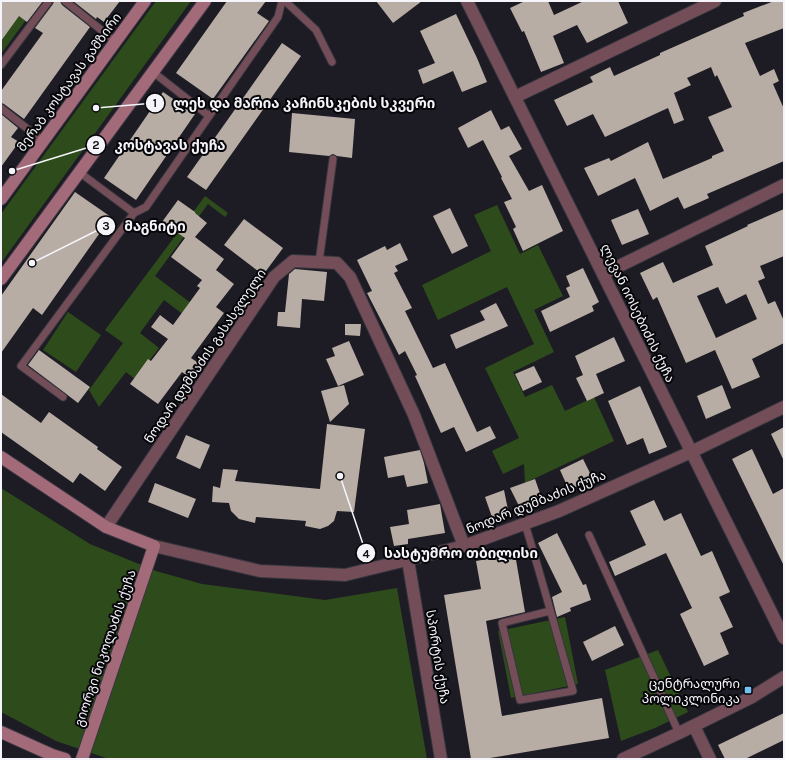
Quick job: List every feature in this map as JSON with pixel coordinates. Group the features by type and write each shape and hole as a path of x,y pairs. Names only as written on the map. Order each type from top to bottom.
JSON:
{"street":[{"name":"მერაბ კოსტავას გამზირი","path":"1,199 145,1"},
{"path":"1,279 205,1"},
{"name":"ლევან იოსებიძის ქუჩა","path":"467,1 784,638"},
{"path":"515,97 715,1"},
{"path":"603,274 784,185"},
{"name":"ნოდარ დუმბაძის გასასვლელი","path":"106,527 274,277 293,261 319,262 337,263 350,277 414,415 464,546"},
{"name":"ნოდარ დუმბაძის ქუჩა","path":"1,457 106,527 154,546 260,571 345,574 464,546 559,511 692,452 784,406"},
{"name":"გიორგი ნიკოლაძის ქუჩა","path":"82,759 154,546"},
{"name":"სპორტის ქუჩა","path":"408,560 440,759"},
{"path":"623,759 752,697 784,677"},
{"path":"694,726 710,759"},
{"path":"1,732 52,755 65,759"}],"lane":[{"path":"1,65 49,1"},
{"path":"64,1 116,41"},
{"path":"62,398 21,366 134,213 146,207 278,17 282,1"},
{"path":"285,1 316,30 332,62"},
{"path":"153,72 209,116"},
{"path":"1,108 43,141"},
{"path":"319,262 333,159"},
{"path":"79,172 134,213"},
{"path":"525,524 573,691 520,700 502,623 550,611"},
{"path":"589,535 679,733"}],"green space":[{"path":"1,1 40,1 1,54"},
{"path":"156,1 191,1 1,263 1,214"},
{"path":"205,196 228,213 225,217 208,204 155,276 196,307 188,318 164,300 140,333 159,348 135,379 126,372 99,407 89,390 123,343 105,330"},
{"path":"497,205 520,254 538,245 563,296 534,310 554,352 513,372 525,397 552,385 565,411 594,397 614,441 525,483 524,464 503,474 492,451 519,438 485,368 534,344 507,287 438,320 422,285 491,251 474,215"},
{"path":"68,312 101,335 76,372 43,350"},
{"path":"1,488 90,544 156,571 202,584 325,600 397,588 427,759 109,759 56,741 1,712"},
{"path":"565,617 578,684 511,698 498,631"},
{"path":"658,650 688,712 655,728 621,741 605,670"}],"building":[{"path":"1,1 43,1 27,22 19,16 1,41"},
{"path":"54,1 60,1 62,5 90,27 24,119 1,103 1,91 43,33 35,28"},
{"path":"73,1 120,1 104,22 97,17 96,19"},
{"path":"227,1 266,1 257,13 269,21 213,99 176,73"},
{"path":"376,1 422,1 393,23"},
{"path":"525,1 548,1 554,15 584,1 618,1 628,23 587,43 577,25 553,36 564,63 541,72 524,31 522,32 510,8"},
{"path":"774,1 784,1 784,28 745,43 760,76 774,69 779,81 773,84 784,109 784,161 707,194 709,198 684,209 678,197 650,211 635,178 598,196 584,168 609,158 611,161 648,142 663,179 712,158 712,156 724,151 708,117 732,107 717,75 715,77 711,67 687,78 691,85 674,93 684,120 674,124 668,108 605,137 593,114 567,126 554,100 593,82 590,77 610,67 614,76 660,55 660,53 744,16 743,13"},
{"path":"456,14 487,82 462,92 453,71 423,84 418,70 435,63 420,31"},
{"path":"282,43 301,56 206,190 187,177"},
{"path":"163,92 195,114 136,200 104,178"},
{"path":"491,110 501,130 509,126 522,149 509,156 529,191 542,185 563,231 523,251 513,229 516,227 504,202 512,199 483,140 468,148 458,128"},
{"path":"292,113 355,119 352,158 333,154 329,156 289,152"},
{"path":"1,114 18,128 11,137 19,142 1,167"},
{"path":"75,192 111,217 42,315 33,308 1,353 1,296"},
{"path":"178,200 207,223 195,237 224,259 216,270 234,284 216,307 224,313 191,358 203,366 193,380 182,372 158,404 130,384 148,359 151,361 168,339 151,327 160,315 173,325 200,288 197,286 202,280 171,257 185,238 162,222"},
{"path":"450,208 468,246 452,254 433,216"},
{"path":"638,209 649,234 622,245 611,220"},
{"path":"784,209 784,256 760,266 765,278 758,281 768,304 775,301 784,321 784,343 752,359 760,377 732,389 715,350 686,363 657,297 653,300 640,273 663,262 673,283 713,265 705,246 748,226 747,225","holes":["718,287 726,304 746,294 757,319 716,338 697,296"]},
{"path":"244,219 283,248 263,275 224,245"},
{"path":"400,243 408,260 395,266 398,271 394,273 412,308 405,311 433,368 445,363 477,432 490,426 496,438 466,452 454,427 441,433 415,376 417,375 405,351 399,355 367,293 372,291 357,260 385,246 387,250"},
{"path":"583,268 599,302 592,306 594,311 550,332 541,311 570,297 566,288 570,286 566,276"},
{"path":"295,269 327,272 324,301 302,299 300,328 277,326 278,312 285,312 289,274"},
{"path":"496,303 508,326 456,349 450,335 485,320 480,311"},
{"path":"345,324 361,324 360,336 345,335"},
{"path":"614,337 625,361 596,374 604,393 587,401 576,378 583,375 575,356"},
{"path":"349,341 364,375 338,386 326,359 335,356 332,348"},
{"path":"39,350 90,387 78,403 28,365"},
{"path":"534,366 542,382 523,391 515,374"},
{"path":"344,385 349,404 330,422 321,391"},
{"path":"722,385 731,408 706,419 697,396"},
{"path":"640,386 667,447 649,454 643,438 627,445 608,401"},
{"path":"1,394 41,423 49,412 98,447 97,449 122,467 105,491 80,473 73,483 1,432"},
{"path":"327,424 365,429 354,512 337,511 334,521 328,526 320,529 305,526 306,521 256,517 255,523 239,519 231,511 229,503 212,502 213,486 220,488 223,469 238,470 235,481 320,489"},
{"path":"784,427 784,461 771,434"},
{"path":"186,435 210,445 200,469 176,458"},
{"path":"752,449 773,494 784,488 784,566 732,459"},
{"path":"420,450 428,483 407,487 404,475 388,478 384,457"},
{"path":"583,459 593,479 569,490 560,470"},
{"path":"535,479 543,502 521,510 510,488"},
{"path":"155,483 196,499 188,518 148,502"},
{"path":"504,490 509,515 493,520 485,497"},
{"path":"654,500 664,521 681,513 701,556 712,551 730,592 719,597 733,627 720,633 729,654 704,666 680,614 692,608 666,553 615,576 609,562 646,545 630,511"},
{"path":"440,504 445,533 408,539 408,544 394,546 390,527 409,524 407,510"},
{"path":"557,533 583,585 586,584 591,600 570,608 571,611 557,617 552,597 562,592 538,543"},
{"path":"515,554 525,612 486,621 502,716 602,698 609,738 484,759 471,759 444,595 481,589 476,561"},
{"path":"615,626 624,645 592,661 583,642"},
{"path":"784,713 784,740 745,759 725,759 718,745"}],"place":[{"name":"ლეხ და მარია კაჩინსკების სკვერი","path":"96,108"},
{"name":"კოსტავას ქუჩა","path":"12,171"},
{"name":"მაგნიტი","path":"32,263"},
{"name":"სასტუმრო თბილისი","path":"340,476"},
{"name":"ცენტრალური პოლიკლინიკა","path":"748,690"}]}
